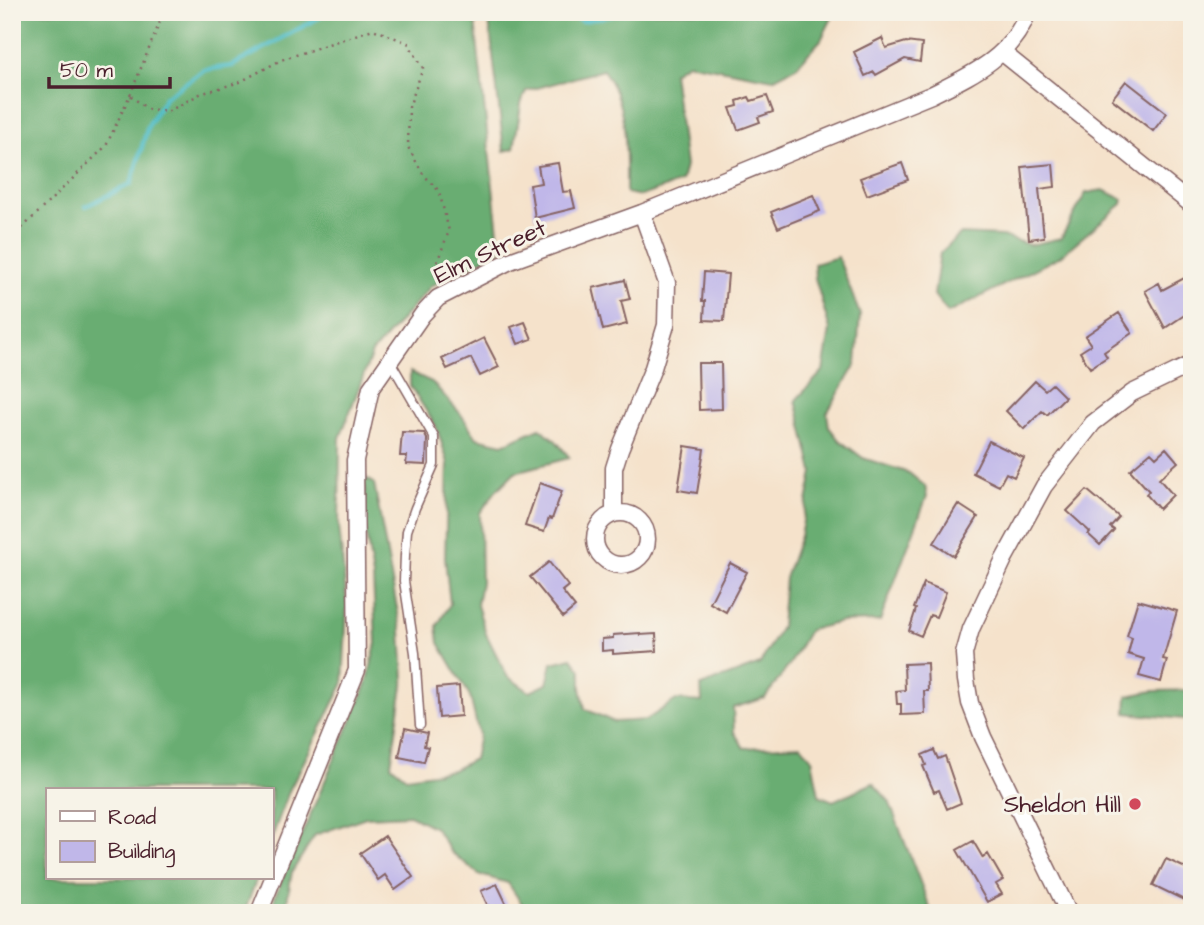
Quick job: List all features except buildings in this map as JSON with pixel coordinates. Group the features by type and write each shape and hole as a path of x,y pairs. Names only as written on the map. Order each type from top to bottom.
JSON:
{"street":[{"name":"Elm Street","path":"273,878 357,670 355,460 371,388 422,315 438,298 510,261 642,213 931,95 972,74 1003,53 1028,12"},
{"path":"1003,53 1192,205"},
{"path":"614,513 613,478 620,449 653,368 666,325 667,283 642,213"},
{"path":"1069,913 983,737 970,703 965,680 964,654 971,629 1004,559 1044,486 1093,423 1132,393 1192,364"},
{"name":"Elm Street","path":"259,913 272,880"}],"lane":[{"path":"390,361 434,437 434,466 407,531 405,555 404,581 416,664 420,725"}],"path":[{"path":"12,238 106,146 164,12"},
{"path":"130,95 147,109 169,111 200,94 240,82 281,60 373,29 408,43 423,68 409,107 408,147 423,174 439,191 449,231 435,270 438,298"}],"green space":[{"path":"12,12 474,12 500,251 431,286 372,353 340,438 339,526 347,606 343,685 290,789 273,835 273,788 46,788 46,880 256,880 244,913 12,913"},
{"path":"488,12 835,12 821,40 796,67 773,79 687,63 673,72 685,166 681,182 641,196 626,193 626,145 622,113 618,98 603,70 526,91 521,104 514,149 504,151"},
{"path":"1103,190 1123,199 1122,204 1059,257 948,313 934,295 940,253 961,234 1002,236 1030,245 1061,238 1086,193"},
{"path":"838,257 860,315 856,364 827,413 829,427 839,440 863,458 909,473 925,486 927,496 880,621 841,622 809,630 790,664 765,698 733,708 734,732 744,748 801,745 812,759 819,795 833,801 873,783 889,801 932,913 521,913 522,904 508,883 480,875 451,852 435,828 410,815 366,817 315,835 292,872 285,913 272,913 275,896 367,684 376,643 373,577 364,522 365,478 374,483 401,630 404,679 391,765 406,777 453,770 474,759 479,735 470,696 439,643 437,626 450,604 445,558 448,463 436,426 410,386 410,372 432,382 460,413 477,438 503,444 540,428 556,441 570,458 515,472 496,491 480,513 481,582 477,605 486,634 507,676 530,692 547,684 552,663 572,658 581,670 585,709 614,722 646,720 676,700 702,702 701,686 760,664 781,627 785,578 800,536 813,472 796,400 823,371 830,330 815,278 814,264"},
{"path":"1192,690 1192,720 1126,713 1127,696 1153,691"}],"waterway":[{"path":"86,206 131,184 148,126 165,97 204,70 232,66 329,12"},
{"path":"565,12 582,21 628,12"}],"place":[{"name":"Sheldon Hill","path":"1135,804"}]}
